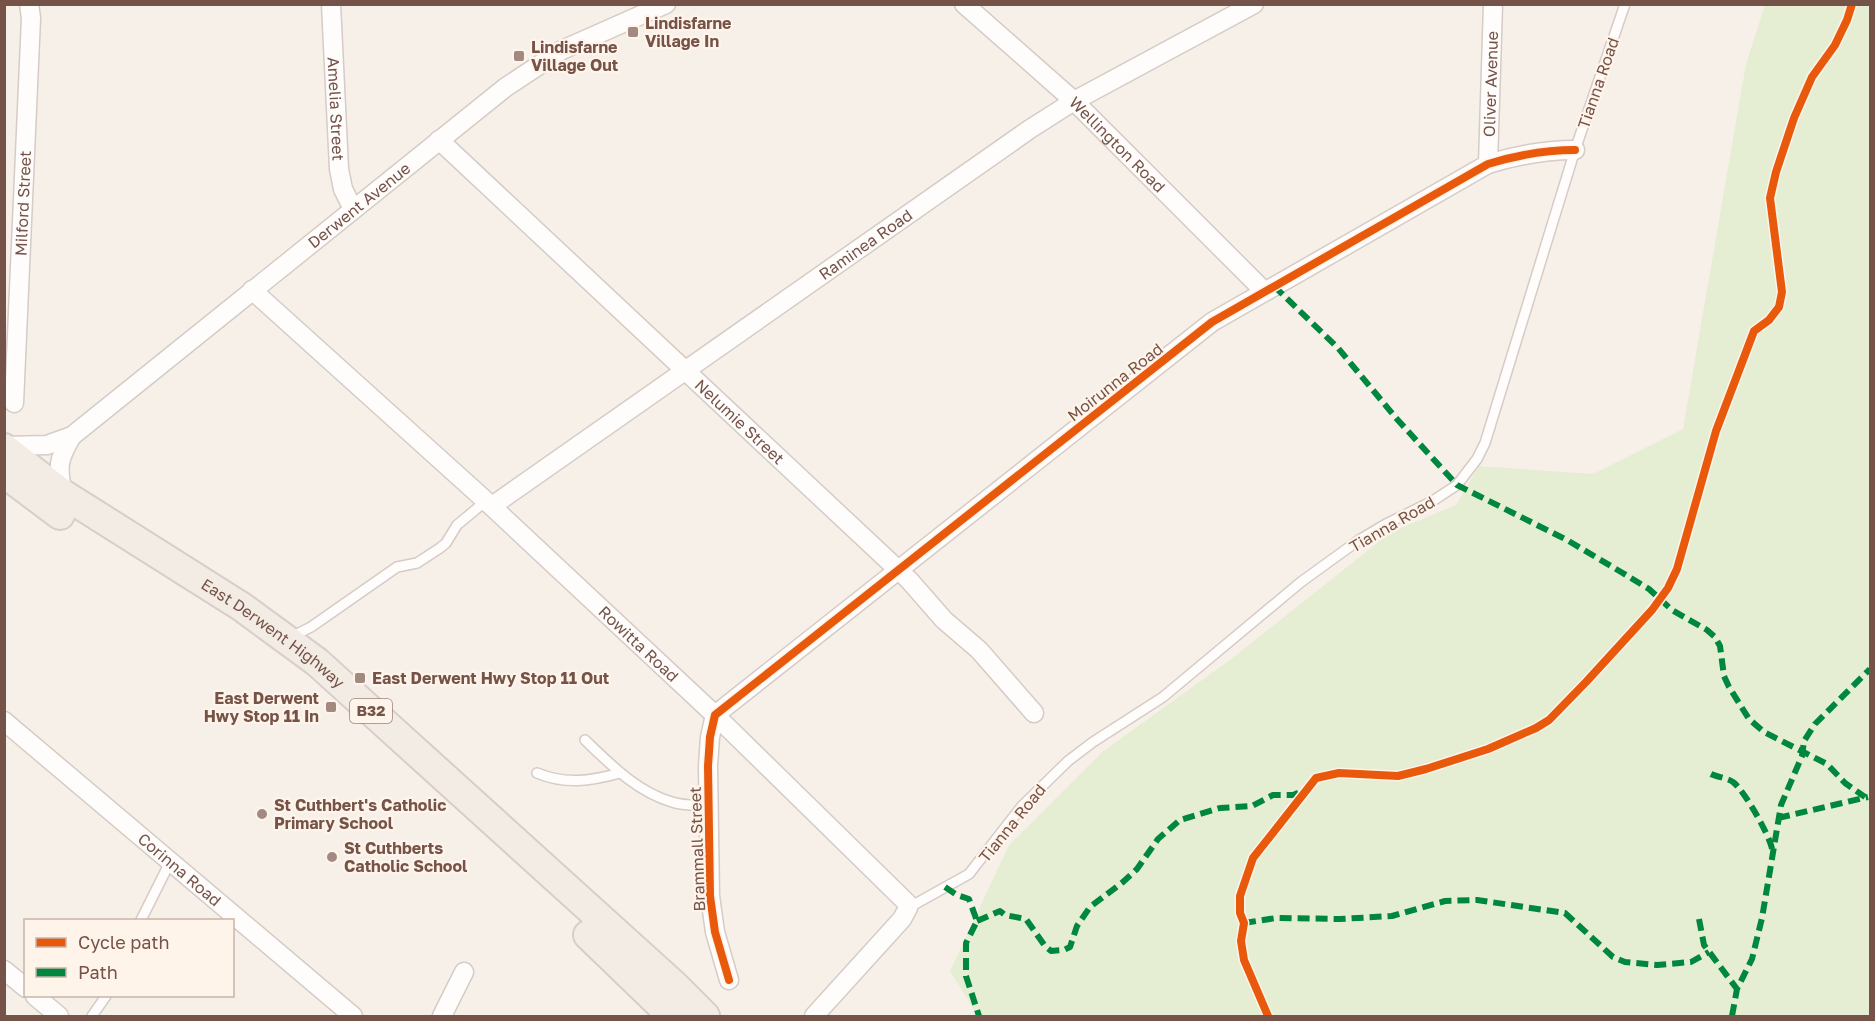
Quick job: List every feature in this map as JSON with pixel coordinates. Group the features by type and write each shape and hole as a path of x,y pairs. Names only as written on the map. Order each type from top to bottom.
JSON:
{"main road":[{"name":"East Derwent Highway","path":"4,447 63,494 242,607 325,670 697,1014"},
{"name":"East Derwent Highway","path":"6,480 248,636 302,676 609,953 697,1014"}],"street":[{"name":"Milford Street","path":"14,403 31,18 29,4"},
{"name":"Amelia Street","path":"331,4 339,162 343,189 352,209"},
{"name":"Derwent Avenue","path":"4,447 47,444 72,436 506,87 543,62 586,38 666,4"},
{"name":"Wellington Road","path":"964,4 1074,101 1264,291"},
{"name":"Raminea Road","path":"489,503 686,370 1030,129 1074,101 1254,4"},
{"name":"Oliver Avenue","path":"1488,164 1493,4"},
{"name":"Nelumie Street","path":"439,140 909,580 944,620 979,650 1034,713"},
{"name":"Moirunna Road","path":"715,715 1212,322 1488,164 1550,150 1575,150"},
{"name":"Rowitta Road","path":"252,290 489,503 715,715 907,903 908,908"},
{"name":"Derwent Avenue","path":"63,494 58,467 60,458 72,436"},
{"name":"Brammall Street","path":"715,715 708,751 709,871 712,914 720,955 729,980"},
{"name":"Corinna Road","path":"4,721 353,1017"},
{"path":"814,1017 902,919 908,908"},
{"path":"4,970 24,986"},
{"path":"442,1017 464,972"},
{"path":"36,997 60,1017"}],"lane":[{"name":"Tianna Road","path":"908,908 969,874 1022,806 1068,761 1093,742 1163,698 1292,590 1359,540 1431,502 1457,485 1467,474 1485,443 1575,150 1625,4"},
{"name":"Raminea Road","path":"286,639 311,627 397,567 417,563 440,548 457,525 489,503"},
{"path":"585,740 620,773 662,799 684,805 710,806"},
{"path":"537,772 557,779 582,782 620,773"},
{"path":"142,919 170,862"},
{"path":"92,1017 105,997"}],"green space":[{"path":"1765,5 1870,5 1870,1016 978,1016 950,971 1009,845 1102,752 1230,660 1391,532 1456,505 1479,466 1593,474 1683,429 1746,64"}],"marked path":[{"path":"1274,286 1338,348 1396,418 1457,485 1567,540 1649,589 1672,610 1707,630 1720,646 1724,676 1749,719 1764,732 1827,764 1845,783 1865,797"},
{"path":"1732,1016 1737,989 1752,959 1762,918 1781,805 1802,756 1804,741 1815,724 1870,669"},
{"path":"1711,774 1731,781 1738,787 1762,824 1772,849"},
{"path":"977,921 1000,911 1005,915 1026,919 1051,951 1064,950 1070,947 1077,926 1090,907 1137,869 1158,839 1180,820 1220,808 1252,806 1273,795 1293,795 1303,791"},
{"path":"1778,818 1868,797"},
{"path":"945,887 969,899 977,921 966,943 966,976 979,1016"},
{"path":"1244,923 1276,918 1340,919 1392,916 1445,901 1477,900 1565,913 1613,957 1625,962 1657,965 1691,962 1709,952"},
{"path":"1699,919 1704,945 1737,989"}],"cycle path":[{"path":"1268,1016 1244,960 1241,941 1244,923 1240,913 1240,896 1253,858 1316,778 1339,773 1398,776 1488,749 1536,728 1549,720 1586,682 1652,610 1668,588 1677,569 1716,431 1754,331 1769,320 1779,307 1782,292 1770,198 1776,172 1794,118 1812,77 1835,45 1852,4"},
{"path":"729,980 715,932 710,896 708,766 710,737 715,715 1212,322 1488,164 1531,154 1575,150"}],"place":[{"name":"Lindisfarne Village In","path":"633,32"},
{"name":"Lindisfarne Village Out","path":"519,56"},
{"name":"East Derwent Hwy Stop 11 Out","path":"360,678"},
{"name":"East Derwent Hwy Stop 11 In","path":"331,707"},
{"name":"St Cuthbert's Catholic Primary School","path":"262,814"},
{"name":"St Cuthberts Catholic School","path":"332,857"}]}
